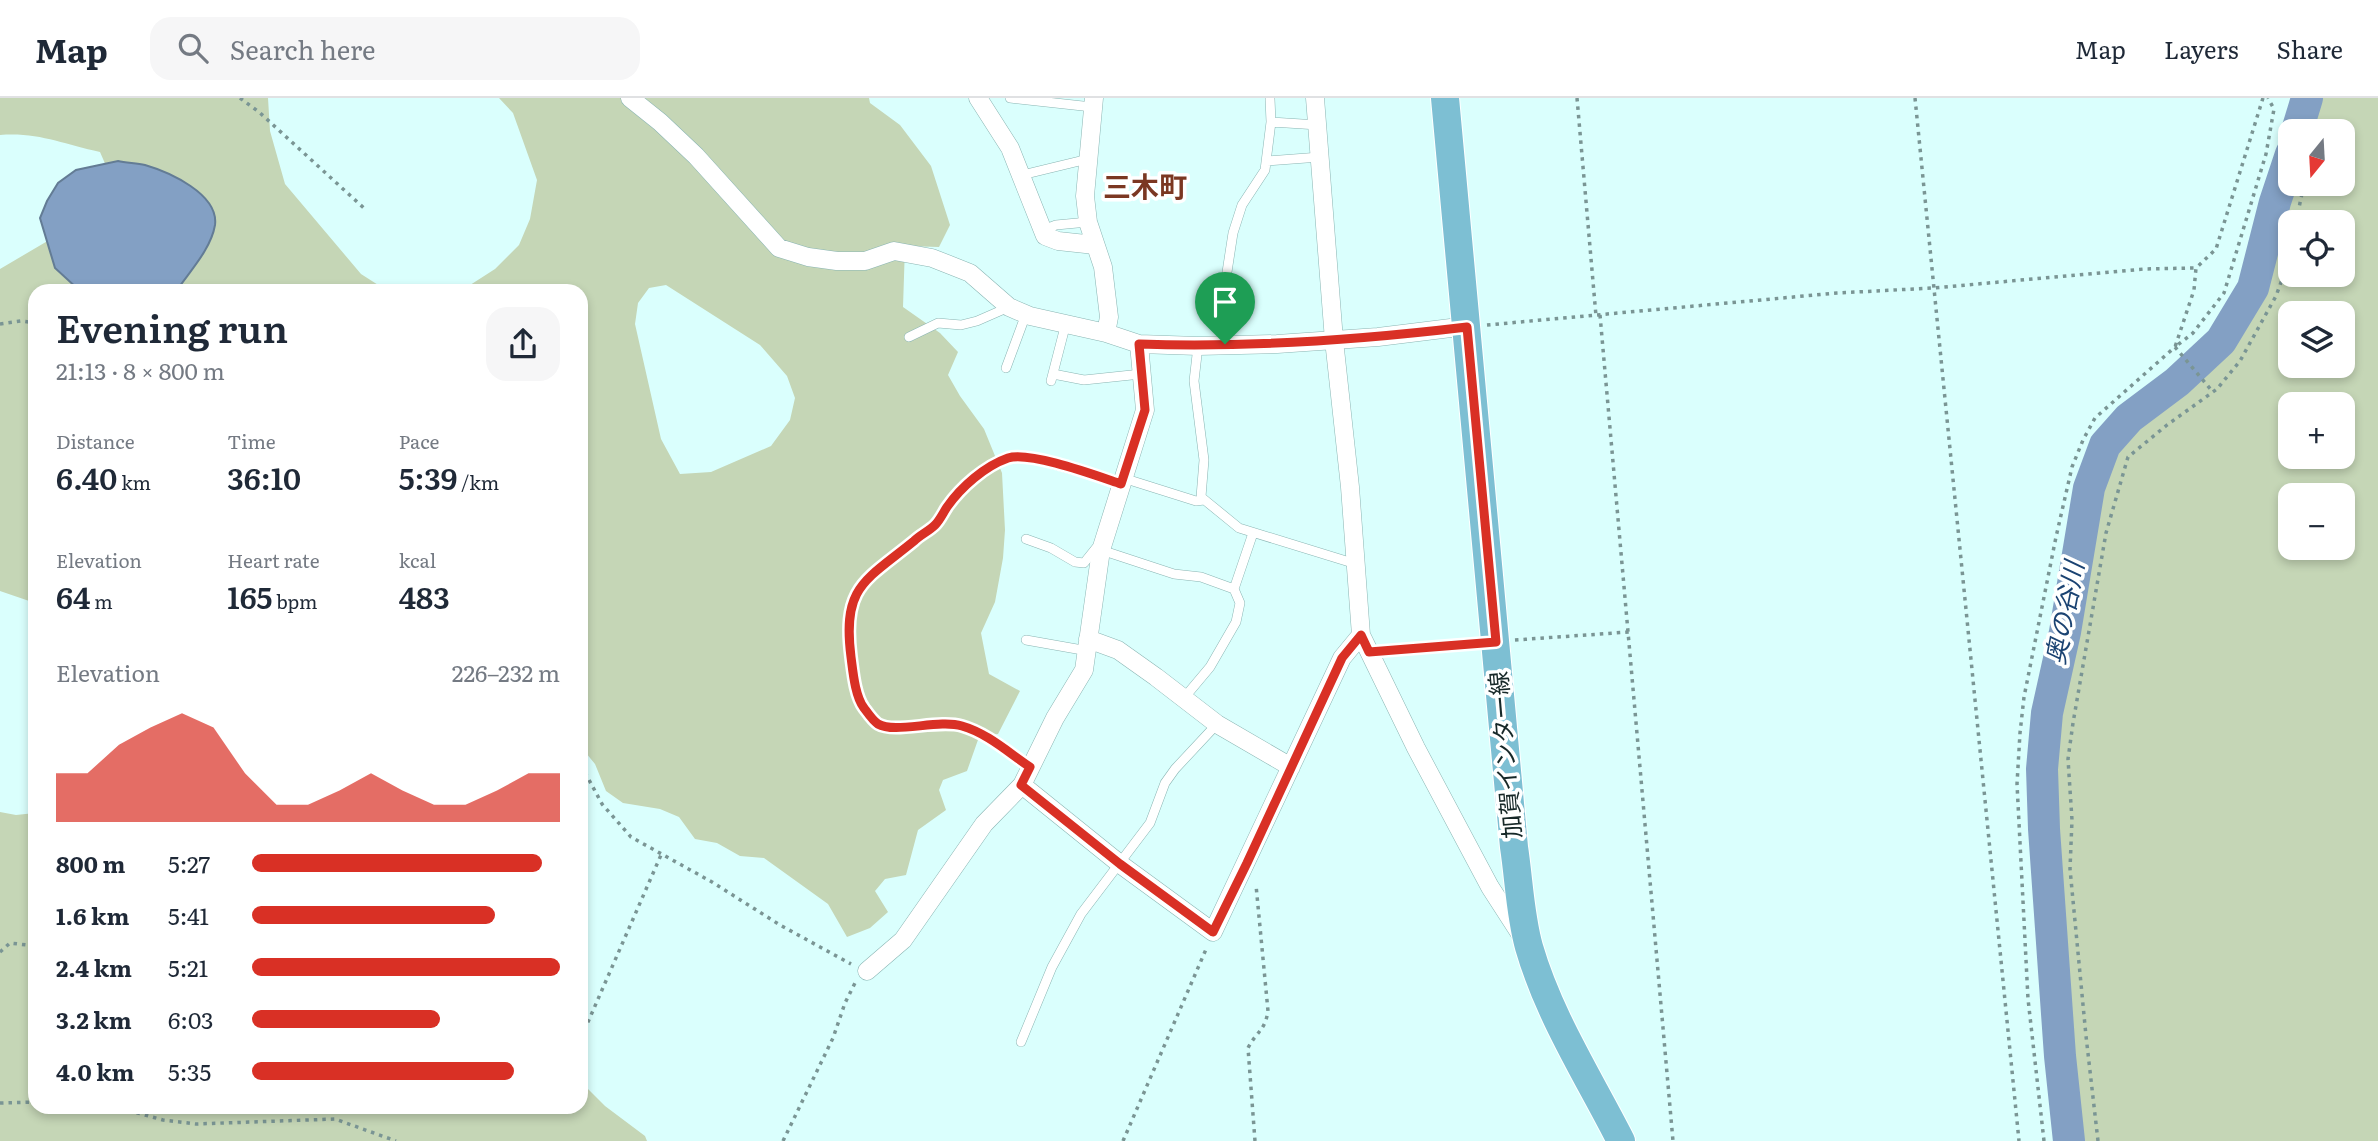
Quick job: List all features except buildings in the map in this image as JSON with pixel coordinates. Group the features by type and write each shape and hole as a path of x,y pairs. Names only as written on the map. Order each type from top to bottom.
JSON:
{"main road":[{"name":"加賀インター線","path":"1445,98 1514,846 1529,947 1561,1026 1621,1141"}],"street":[{"path":"630,98 696,156 779,248 808,257 865,261 894,251 932,258 970,272 1009,307 1027,314 1106,332 1139,344 1198,346 1334,340 1467,327"},
{"path":"978,98 1010,148 1045,236 1058,241 1095,245"},
{"path":"1315,98 1361,635 1416,748 1484,876 1529,947"},
{"path":"1093,102 1085,196 1088,222 1103,267 1108,317 1106,332"},
{"path":"867,971 903,940 984,824 1021,785 1055,718 1084,670 1101,549 1145,410 1139,344"},
{"path":"1021,785 1120,864 1213,932 1342,658 1361,635"},
{"path":"1088,645 1118,650 1217,724 1291,767"}],"lane":[{"path":"1010,98 1093,102"},
{"path":"1225,344 1225,285 1233,233 1242,205 1265,170 1271,122 1270,99"},
{"path":"1271,122 1318,125"},
{"path":"1267,161 1320,157"},
{"path":"1022,175 1087,159"},
{"path":"1043,230 1056,225 1088,222"},
{"path":"909,337 938,323 961,325 1009,307"},
{"path":"1006,368 1027,314"},
{"path":"1066,323 1052,377 1084,380 1141,374"},
{"path":"1198,346 1194,381 1204,460 1201,497 1239,528 1356,564"},
{"path":"1027,457 1196,501 1204,500"},
{"path":"1184,698 1210,667 1236,622 1240,603 1234,589 1253,533"},
{"path":"1026,539 1051,548 1075,562 1084,563 1096,548 1174,574 1201,577 1234,589"},
{"path":"1026,640 1088,645"},
{"path":"1369,652 1496,642"},
{"path":"1021,1042 1063,943 1094,894 1150,823 1165,783 1217,724"}],"path":[{"path":"240,98 259,112 366,210"},
{"path":"1577,98 1629,632 1673,1141"},
{"path":"1916,98 2019,1141"},
{"path":"1498,325 1837,293 1933,288 2144,269 2196,268 2217,249 2266,98"},
{"path":"2044,1141 2028,999 2017,784 2024,697 2063,504 2072,467 2095,418 2193,333 2224,293 2266,155 2274,109 2266,98"},
{"path":"2175,347 2194,290 2196,268"},
{"path":"2098,1141 2085,1036 2070,869 2072,820 2068,759 2106,533 2128,457 2213,392 2240,361 2279,287"},
{"path":"0,324 28,322"},
{"path":"2175,347 2213,392"},
{"path":"1027,457 1009,458 991,466 948,505 935,525 874,571 860,587 851,608 848,629 853,670 862,706 878,724 896,728 947,723 964,726 989,738 1030,767"},
{"path":"1496,642 1629,632"},
{"path":"588,778 602,804 631,836 834,956 867,971 853,984 833,1038 783,1141"},
{"path":"588,1022 661,855"},
{"path":"1247,863 1256,885 1268,1012 1265,1026 1248,1048 1255,1141"},
{"path":"1124,1141 1213,932"},
{"path":"0,952 10,943 28,945"},
{"path":"0,1103 28,1102"},
{"path":"143,1114 177,1123 335,1119 396,1141"}],"green space":[{"path":"0,98 268,98 270,131 285,184 361,274 377,284 28,284 28,601 0,591 0,269 73,226 110,175 100,152 39,137 0,135"},
{"path":"499,98 869,98 870,103 900,125 931,166 950,225 939,247 905,246 903,307 940,333 958,352 948,375 984,429 1002,473 1005,530 1003,558 995,602 981,633 989,674 1020,691 998,734 979,737 967,771 943,780 939,790 946,810 918,830 906,875 885,879 875,891 888,912 870,928 847,937 828,904 764,858 740,856 717,843 695,839 679,817 660,809 623,803 606,791 595,764 588,756 588,284 472,284 495,269 519,245 530,219 537,180 513,113","holes":["666,285 760,345 787,376 795,398 790,420 771,446 711,472 680,474 661,439 635,324 638,303 649,288"]},
{"path":"2318,98 2378,98 2378,1141 2082,1141 2070,1035 2055,831 2052,733 2084,593 2105,477 2120,447 2164,405 2222,360 2263,298 2278,241 2278,287 2355,287 2355,210 2286,210 2290,196 2356,196 2356,119 2312,119"},
{"path":"0,812 28,814 28,1114 588,1114 588,1089 605,1106 645,1136 647,1141 0,1141"}],"water":[{"path":"118,161 145,165 179,179 201,194 214,214 215,225 209,243 181,284 72,284 55,268 40,218 58,183 76,170"}],"waterway":[{"name":"奥の谷川","path":"2301,119 2307,98"},
{"name":"奥の谷川","path":"2069,1141 2060,1056 2042,769 2047,713 2065,632 2089,488 2105,445 2129,418 2177,382 2221,341 2253,288 2278,193"}],"district":[{"name":"三木町","path":"1145,187"}],"route":[{"path":"1467,327 1496,642 1369,652 1361,635 1342,658 1213,932 1120,864 1021,785 1030,767 989,738 964,726 947,723 896,728 878,724 862,706 853,670 848,629 851,608 860,587 874,571 935,525 948,505 991,466 1009,458 1027,457 1121,484 1145,410 1139,344 1225,344 1277,344 1378,337 1467,327"}]}
